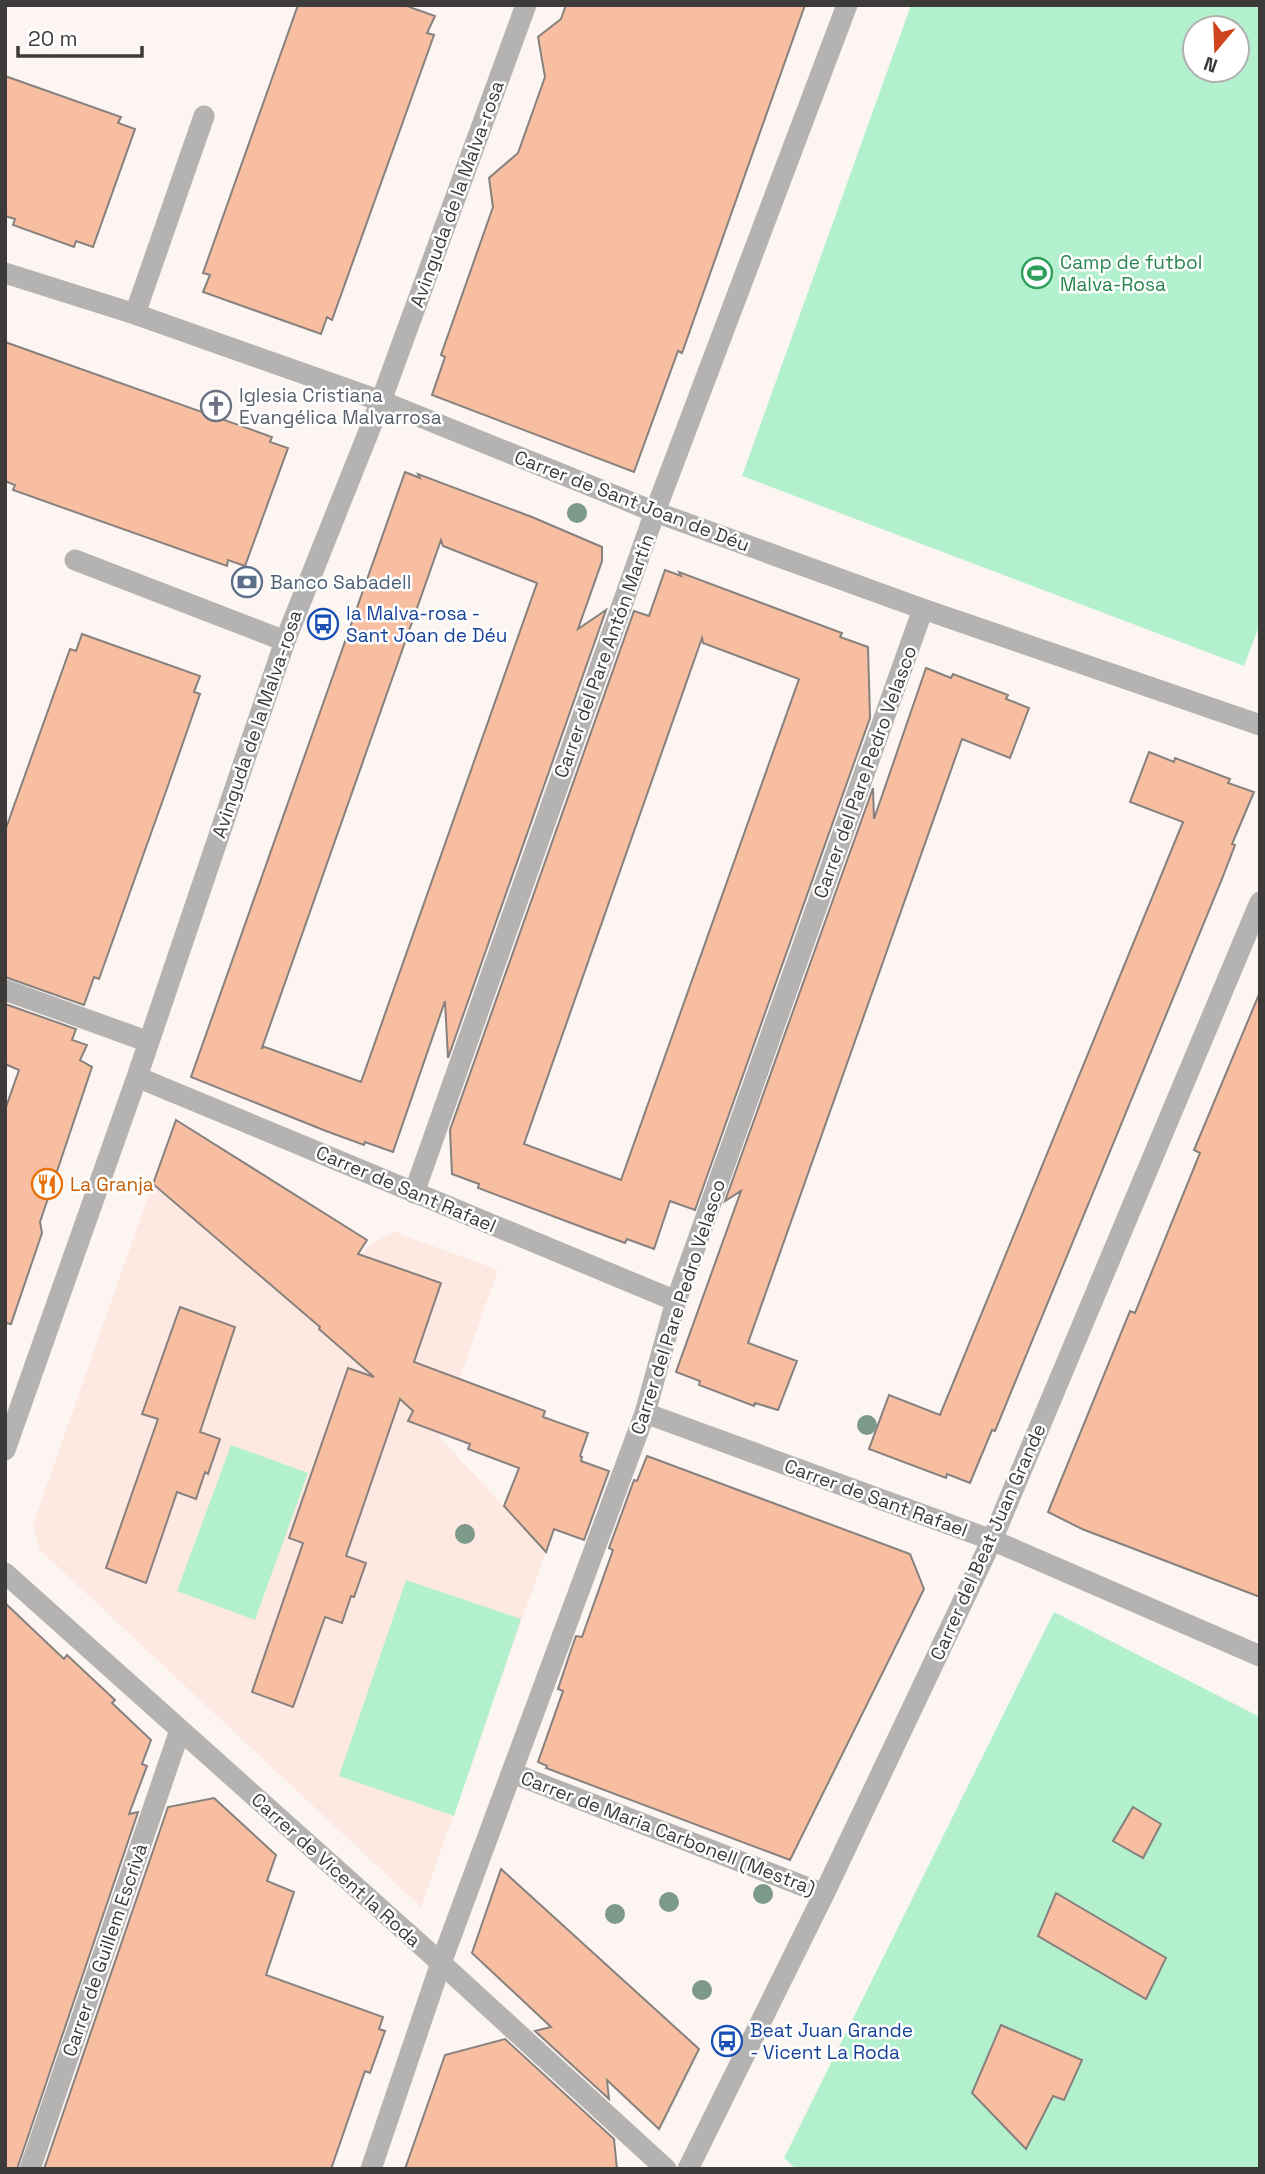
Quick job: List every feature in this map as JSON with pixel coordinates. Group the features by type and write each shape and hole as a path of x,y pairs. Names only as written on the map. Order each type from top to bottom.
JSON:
{"street":[{"name":"Avinguda de la Malva-rosa","path":"5,1450 137,1077 285,640 381,401 526,5"},
{"name":"Carrer del Pare Antón Martín","path":"414,1192 655,512 848,5"},
{"path":"135,314 204,116"},
{"name":"Carrer de Sant Joan de Déu","path":"5,273 135,314 381,401 655,512 923,609 1260,724"},
{"path":"75,560 285,640"},
{"name":"Carrer del Pare Pedro Velasco","path":"371,2169 441,1964 645,1413 676,1301 923,609"},
{"name":"Carrer del Beat Juan Grande","path":"688,2169 824,1894 992,1540 1260,902"},
{"path":"5,990 149,1042"},
{"name":"Carrer de Sant Rafael","path":"137,1077 676,1301"},
{"name":"Carrer de Sant Rafael","path":"645,1413 992,1540 1260,1656"},
{"name":"Carrer de Vicent la Roda","path":"5,1573 666,2169"},
{"name":"Carrer de Guillem Escrivà","path":"30,2169 180,1730"},
{"name":"Carrer de Maria Carbonell (Mestra)","path":"512,1773 824,1894"}],"shaded area":[{"path":"152,1185 305,1315 372,1243 392,1231 498,1270 439,1437 546,1551 421,1907 40,1550 33,1525"}],"green space":[{"name":"Camp de futbol Malva-Rosa","path":"911,5 1260,5 1260,624 1244,666 742,476"},
{"path":"231,1445 308,1473 255,1620 177,1591"},
{"path":"406,1580 521,1619 454,1816 339,1776"},
{"path":"1054,1612 1260,1717 1260,2169 796,2169 784,2158"}],"building":[{"path":"298,5 404,5 435,16 427,33 434,35 332,320 327,317 321,334 203,292 210,275 203,273"},
{"path":"566,5 805,5 682,353 678,351 634,472 432,395 445,357 441,355 493,207 489,178 518,153 545,77 538,37 561,19"},
{"path":"5,76 121,117 118,123 135,129 93,247 76,241 74,247 13,225 15,219 5,216"},
{"path":"5,342 272,437 270,442 288,448 245,566 228,560 227,566 13,490 15,485 5,481"},
{"path":"405,472 420,478 418,474 532,517 602,547 602,561 578,629 606,610 448,1058 445,1001 393,1152 326,1131 191,1077","holes":["441,540 443,546 537,583 361,1082 262,1048"]},
{"path":"665,570 681,576 679,572 842,633 840,637 868,647 870,718 695,1210 670,1201 654,1249 627,1239 625,1243 587,1229 478,1188 479,1184 452,1174 450,1130 634,611 649,616","holes":["702,638 703,643 799,679 621,1180 524,1144"]},
{"path":"82,634 200,676 194,692 200,694 170,780 99,979 94,977 84,1005 5,977 5,831 70,649 76,651"},
{"path":"926,668 951,678 953,674 1008,695 1006,699 1029,708 1010,758 962,739 748,1343 797,1361 778,1410 755,1403 754,1406 699,1385 700,1381 676,1372 741,1191 725,1201 873,788 874,819"},
{"path":"1149,752 1174,762 1175,758 1230,779 1228,783 1254,792 1232,844 1235,845 1222,879 995,1431 992,1430 970,1483 947,1474 946,1478 869,1449 889,1395 940,1415 1183,822 1130,802"},
{"path":"1260,992 1260,1597 1082,1529 1048,1512 1130,1311 1135,1313 1200,1153 1194,1150"},
{"path":"5,1004 76,1029 72,1040 87,1045 80,1060 92,1067 40,1222 42,1233 11,1324 5,1323 5,1110 19,1070 5,1064"},
{"path":"176,1120 367,1240 358,1254 441,1283 414,1362 545,1411 543,1417 588,1433 580,1456 581,1461 609,1471 584,1540 554,1529 546,1552 504,1506 519,1468 468,1449 470,1444 408,1421 413,1411 400,1399 346,1556 366,1563 342,1623 325,1617 293,1707 252,1692 303,1543 289,1538 348,1368 374,1377 319,1329 320,1327 153,1184"},
{"path":"180,1307 235,1327 200,1432 220,1439 208,1474 205,1472 196,1499 177,1492 146,1583 106,1568 158,1419 142,1414"},
{"path":"647,1456 910,1554 924,1589 790,1860 546,1768 547,1766 538,1762 563,1691 558,1689 571,1650 576,1636 582,1637 613,1550 609,1548 634,1480 637,1481"},
{"path":"5,1603 64,1659 67,1655 115,1700 112,1703 151,1740 142,1764 147,1766 129,1814 138,1812 17,2169 5,2169"},
{"path":"214,1798 276,1855 267,1881 294,1892 266,1975 383,2017 379,2029 385,2031 370,2073 365,2071 331,2169 44,2169 168,1807"},
{"path":"1133,1807 1161,1824 1143,1858 1113,1841"},
{"path":"501,1869 699,2049 659,2129 607,2080 609,2099 535,2031 551,2027 472,1953"},
{"path":"1056,1893 1166,1958 1146,1999 1038,1936"},
{"path":"1001,2025 1082,2060 1064,2100 1053,2096 1026,2149 972,2093"},
{"path":"505,2039 614,2139 617,2169 405,2169 445,2055"}],"place":[{"name":"Camp de futbol Malva-Rosa","path":"1037,273"},
{"name":"Iglesia Cristiana Evangélica Malvarrosa","path":"216,406"},
{"name":"Banco Sabadell","path":"247,582"},
{"name":"la Malva-rosa - Sant Joan de Déu","path":"323,624"},
{"name":"La Granja","path":"47,1184"},
{"name":"Beat Juan Grande - Vicent La Roda","path":"727,2041"}]}
